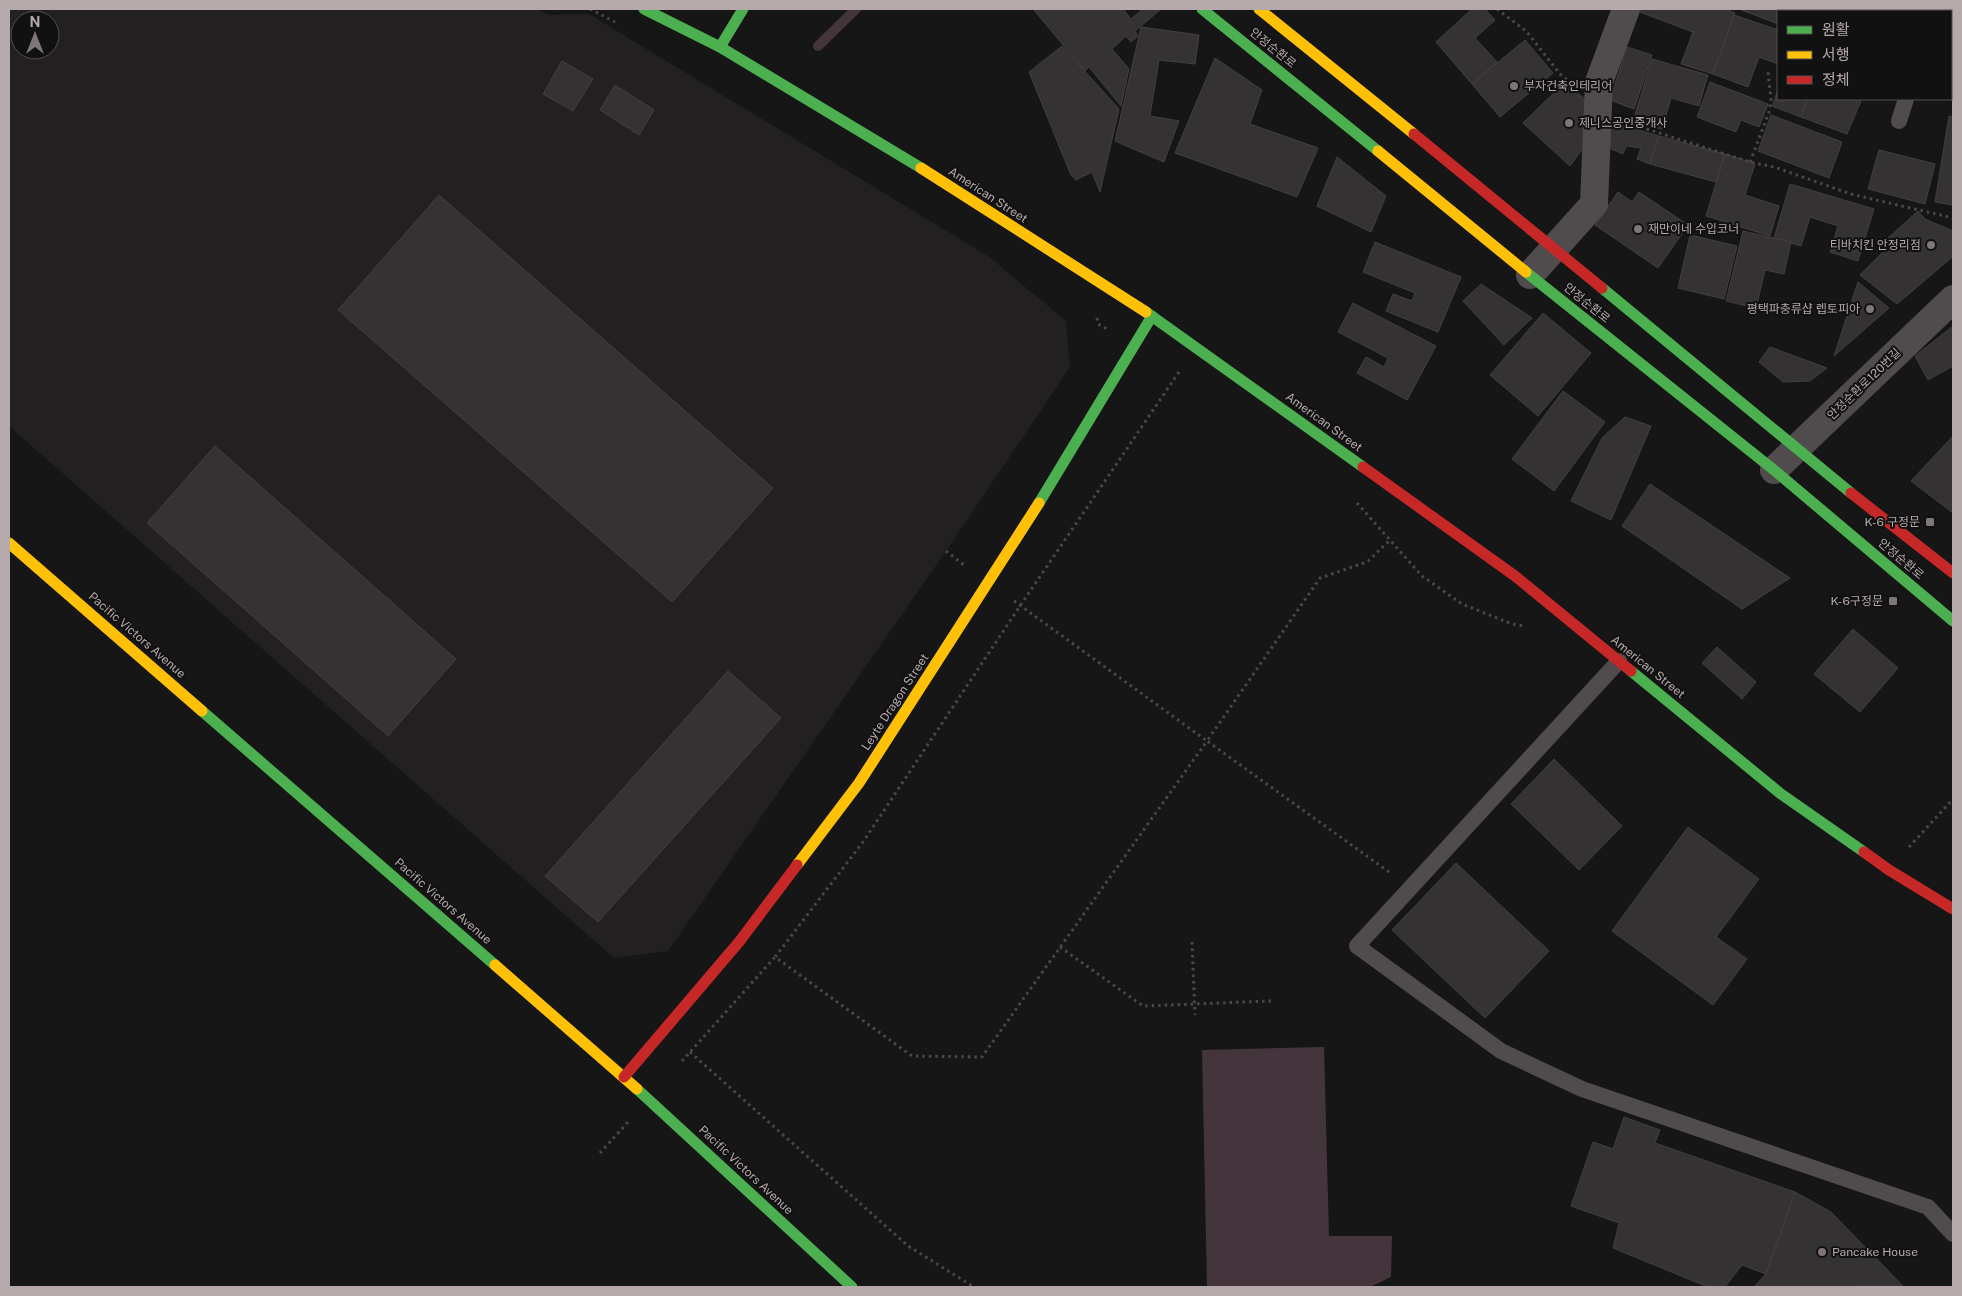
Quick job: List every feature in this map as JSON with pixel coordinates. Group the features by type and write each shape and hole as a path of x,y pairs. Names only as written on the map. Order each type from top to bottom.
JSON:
{"main road":[{"name":"American Street","path":"644,9 720,47 914,164 1152,316 1515,576 1781,794 1889,870 1953,909"},
{"path":"720,47 743,9"},
{"name":"안정순환로","path":"1202,9 1774,470 1953,621"},
{"name":"안정순환로","path":"1259,9 1554,248 1796,450 1953,573"},
{"name":"Leyte Dragon Street","path":"624,1076 739,942 859,783 1020,536 1152,316"},
{"name":"Pacific Victors Avenue","path":"9,542 624,1076 852,1287"}],"street":[{"path":"1530,275 1594,204 1599,82 1626,9"},
{"name":"안정순환로120번길","path":"1774,470 1953,299"}],"lane":[{"path":"1899,121 1906,100"},
{"path":"1619,661 1357,946 1501,1051 1582,1089 1928,1207 1953,1234"}],"path":[{"path":"1497,9 1526,31 1560,74 1594,102 1599,112 1750,162 1774,167 1851,194 1953,218"},
{"path":"1750,162 1769,112 1771,100 1768,72"},
{"path":"600,1153 775,957 863,842 1179,371"},
{"path":"775,957 912,1056 982,1057 1207,741 1320,578 1368,562 1389,541"},
{"path":"946,551 1411,888"},
{"path":"1889,870 1953,799"},
{"path":"1192,942 1195,1015"},
{"path":"1060,947 1143,1006 1271,1001"},
{"path":"690,1052 908,1246 974,1287"}],"shaded area":[{"path":"9,9 537,9 550,15 589,14 988,256 1066,321 1070,367 946,551 668,951 614,958 9,426"},
{"path":"1324,1047 1329,1236 1392,1236 1391,1277 1370,1287 1207,1287 1202,1050"}],"building":[{"path":"1033,9 1123,9 1131,19 1143,9 1160,10 1135,31 1138,36 1131,42 1126,36 1112,49 1129,69 1121,106 1089,67 1085,71"},
{"path":"1472,9 1485,9 1495,20 1475,38 1497,62 1472,84 1436,42"},
{"path":"1638,9 1725,9 1735,13 1713,74 1681,64 1693,32 1637,11"},
{"path":"1739,9 1815,9 1777,10 1777,24"},
{"path":"1734,15 1777,30 1777,64 1759,57 1748,87 1713,74"},
{"path":"1141,27 1199,35 1195,64 1159,60 1150,116 1179,121 1164,162 1115,141"},
{"path":"1525,40 1553,73 1500,117 1472,84"},
{"path":"1062,46 1119,109 1100,192 1092,172 1076,180 1071,175 1029,72"},
{"path":"1627,47 1652,55 1634,109 1610,100"},
{"path":"1215,58 1262,90 1250,124 1318,148 1297,197 1175,153"},
{"path":"1652,59 1708,75 1699,106 1671,98 1662,129 1633,121"},
{"path":"562,61 593,79 573,111 543,94"},
{"path":"1710,82 1768,104 1759,127 1741,120 1736,132 1697,117"},
{"path":"1564,83 1593,105 1589,140 1570,166 1523,123"},
{"path":"615,85 654,110 639,135 600,110"},
{"path":"1777,93 1777,100 1807,100 1801,117 1772,106"},
{"path":"1807,100 1861,101 1847,134 1801,117"},
{"path":"1771,115 1842,142 1829,178 1758,151"},
{"path":"1949,116 1953,117 1953,205 1935,202"},
{"path":"1606,121 1659,136 1650,164 1637,159 1641,148 1626,146 1623,154 1604,146"},
{"path":"1659,136 1725,154 1716,182 1650,164"},
{"path":"1879,150 1935,164 1925,204 1868,189"},
{"path":"1725,154 1755,164 1745,195 1779,206 1770,236 1706,216"},
{"path":"1337,157 1386,196 1371,232 1317,206"},
{"path":"1790,184 1874,209 1858,261 1830,252 1838,226 1810,217 1801,246 1774,238"},
{"path":"1618,192 1632,202 1639,192 1688,225 1658,268 1595,225"},
{"path":"439,195 773,488 672,602 338,310"},
{"path":"1918,211 1925,219 1953,231 1953,252 1951,258 1897,304 1860,275 1894,241 1887,239"},
{"path":"1743,231 1791,242 1784,274 1765,270 1756,308 1726,301"},
{"path":"1690,235 1737,246 1724,299 1678,288"},
{"path":"1375,242 1461,277 1438,332 1386,311 1393,294 1412,301 1415,293 1363,272"},
{"path":"1858,282 1889,308 1834,356"},
{"path":"1481,284 1532,318 1504,345 1463,301"},
{"path":"1353,303 1436,346 1407,400 1357,373 1366,357 1384,367 1388,358 1338,332"},
{"path":"1543,313 1591,353 1538,416 1490,375"},
{"path":"1953,326 1953,366 1928,380 1915,356"},
{"path":"1770,347 1827,368 1810,381 1783,382 1759,362"},
{"path":"1563,391 1605,422 1554,491 1512,459"},
{"path":"1625,417 1651,426 1611,520 1571,501 1602,438"},
{"path":"1953,436 1953,513 1911,481"},
{"path":"215,446 456,659 388,736 147,523"},
{"path":"1650,484 1790,578 1742,609 1622,526"},
{"path":"1853,629 1898,668 1860,712 1814,674"},
{"path":"1717,647 1756,682 1742,699 1702,663"},
{"path":"728,671 781,718 598,922 545,876"},
{"path":"1554,759 1622,826 1579,870 1511,804"},
{"path":"1688,827 1759,879 1716,937 1747,959 1713,1005 1612,931"},
{"path":"1456,863 1549,951 1485,1018 1392,930"},
{"path":"1624,1117 1660,1130 1655,1143 1795,1192 1766,1274 1742,1265 1725,1287 1708,1287 1613,1248 1619,1223 1571,1206 1593,1142 1613,1149"},
{"name":"Pancake House","path":"1795,1192 1831,1212 1903,1286 1754,1287 1766,1274"}],"waterway":[{"path":"818,46 856,9"}],"traffic: fast":[{"path":"644,9 720,47 921,168"},
{"path":"720,47 743,9"},
{"path":"1202,9 1378,151"},
{"path":"1526,272 1774,470 1953,621"},
{"path":"1602,288 1851,493"},
{"path":"1146,312 1363,467"},
{"path":"1039,503 1152,316"},
{"path":"1631,671 1781,794 1864,852"},
{"path":"202,711 495,965"},
{"path":"637,1089 852,1287"}],"traffic: slow":[{"path":"1259,9 1414,134"},
{"path":"1378,151 1526,272"},
{"path":"921,168 1146,312"},
{"path":"797,865 859,783 1039,503"},
{"path":"9,543 202,711"},
{"path":"495,965 637,1089"}],"traffic: jam":[{"path":"1414,134 1602,288"},
{"path":"1363,467 1515,576 1631,671"},
{"path":"1851,493 1953,573"},
{"path":"1864,852 1889,870 1953,909"},
{"path":"624,1077 739,942 797,865"}],"place":[{"name":"부자건축인테리어","path":"1514,86"},
{"name":"제니스공인중개사","path":"1569,123"},
{"name":"재만이네 수입코너","path":"1638,229"},
{"name":"티바치킨 안정리점","path":"1931,245"},
{"name":"평택파충류샵 렙토피아","path":"1870,309"},
{"name":"K-6 구정문","path":"1930,522"},
{"name":"K-6구정문","path":"1893,601"},
{"name":"Pancake House","path":"1822,1252"}]}
